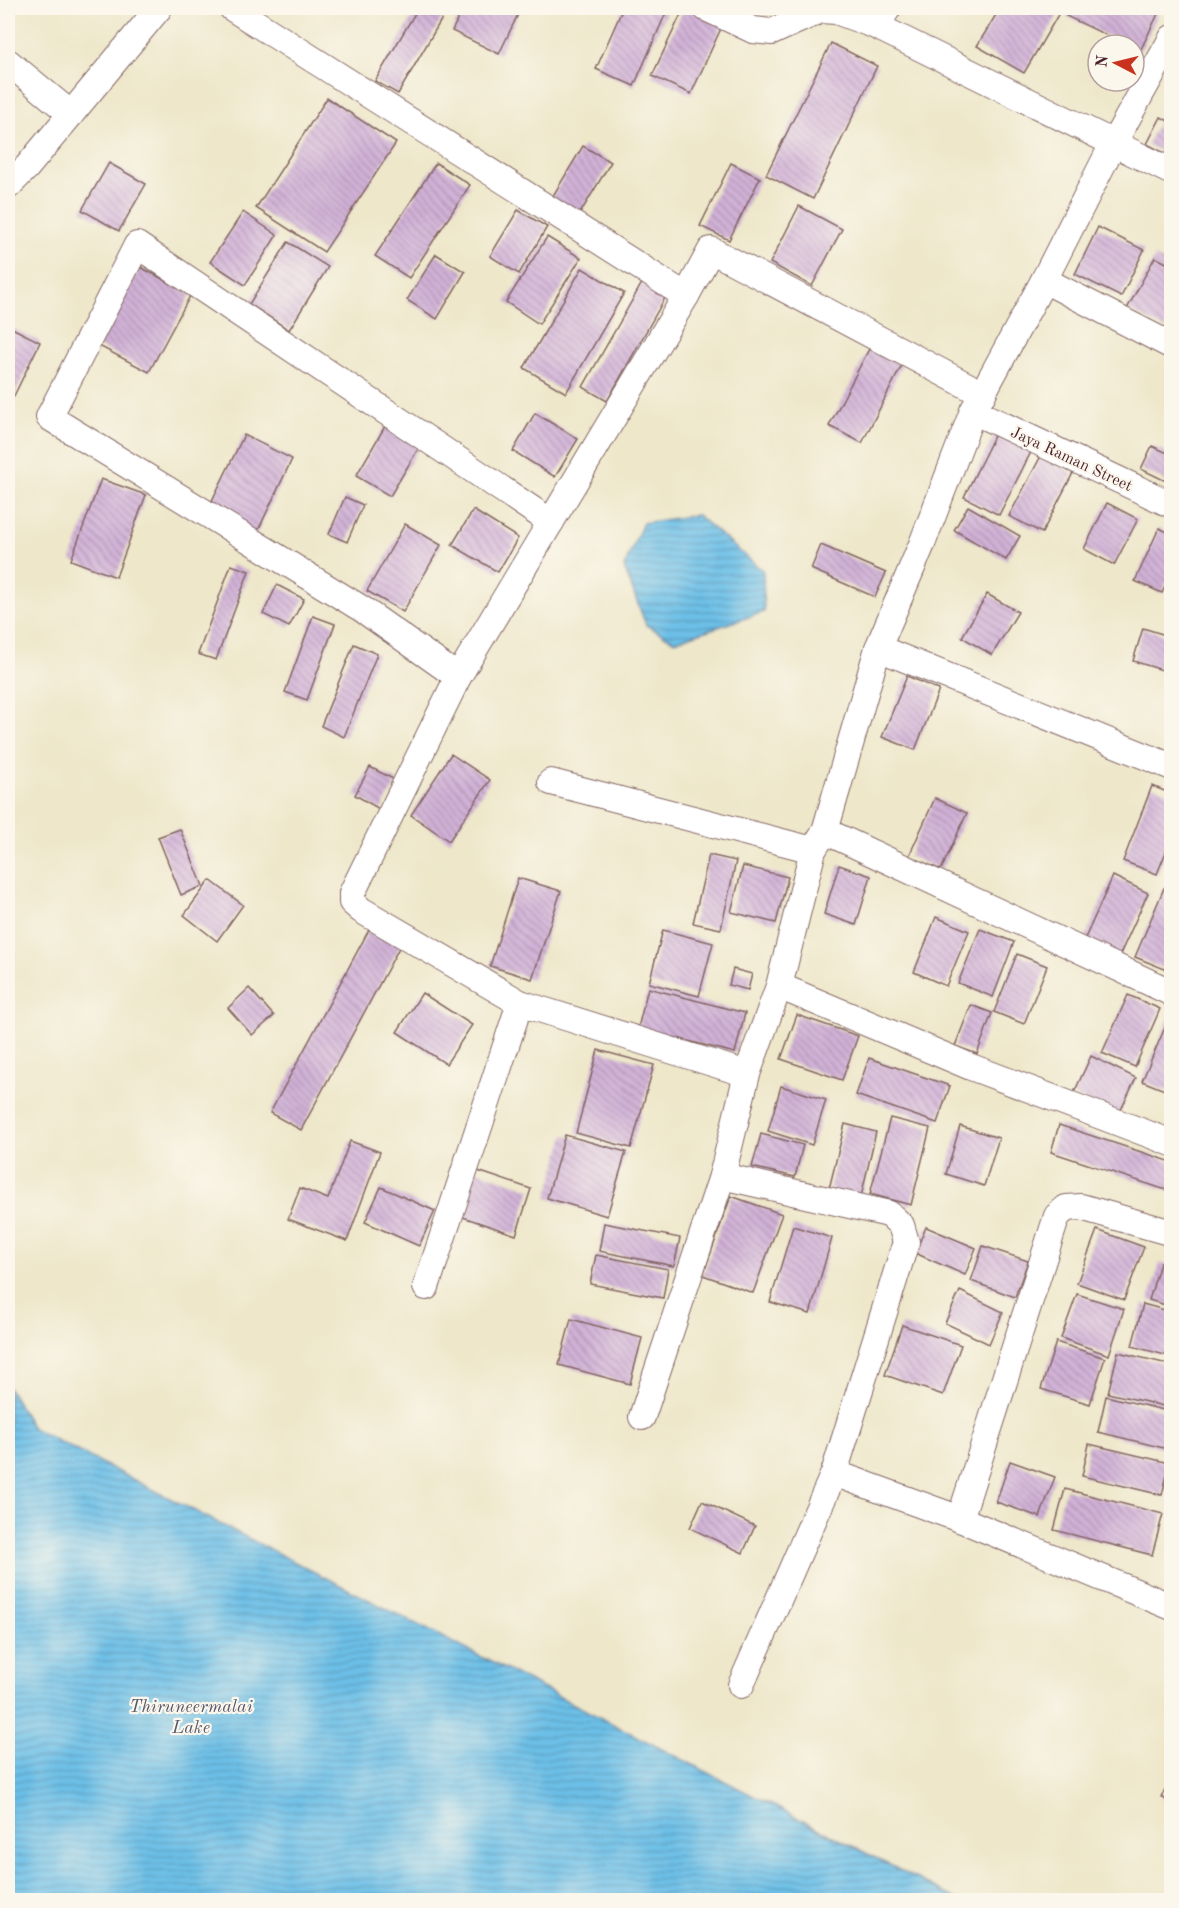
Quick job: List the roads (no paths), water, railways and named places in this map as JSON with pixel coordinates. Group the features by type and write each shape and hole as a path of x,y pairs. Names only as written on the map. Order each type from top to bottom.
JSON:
{"street":[{"path":"8,186 27,167 159,8"},
{"path":"232,8 686,296 458,677 352,893 352,902 520,1003 747,1074"},
{"path":"706,8 753,30 772,32 821,10 882,17 1113,144 1172,172"},
{"path":"642,1417 722,1176 747,1074 779,986 819,841 878,648 978,402 1044,280 1113,144 1172,38"},
{"path":"8,62 71,114"},
{"path":"458,677 362,609 49,417 137,244 551,522"},
{"name":"Jaya Raman Street","path":"686,296 711,249 978,402 1172,505"},
{"path":"1044,280 1172,346"},
{"path":"878,648 1172,766"},
{"path":"551,782 819,841 1172,993"},
{"path":"779,986 971,1067 1172,1143"},
{"path":"426,1287 520,1003"},
{"path":"722,1176 889,1214 901,1225 906,1242 834,1473 741,1685"},
{"path":"960,1519 1057,1216 1066,1208 1081,1207 1172,1233"},
{"path":"834,1473 960,1519 1172,1606"}],"water":[{"path":"697,515 763,571 764,612 675,641 646,625 624,567 643,523"},
{"name":"Thiruneermalai Lake","path":"8,1387 32,1428 958,1900 8,1900"}]}
